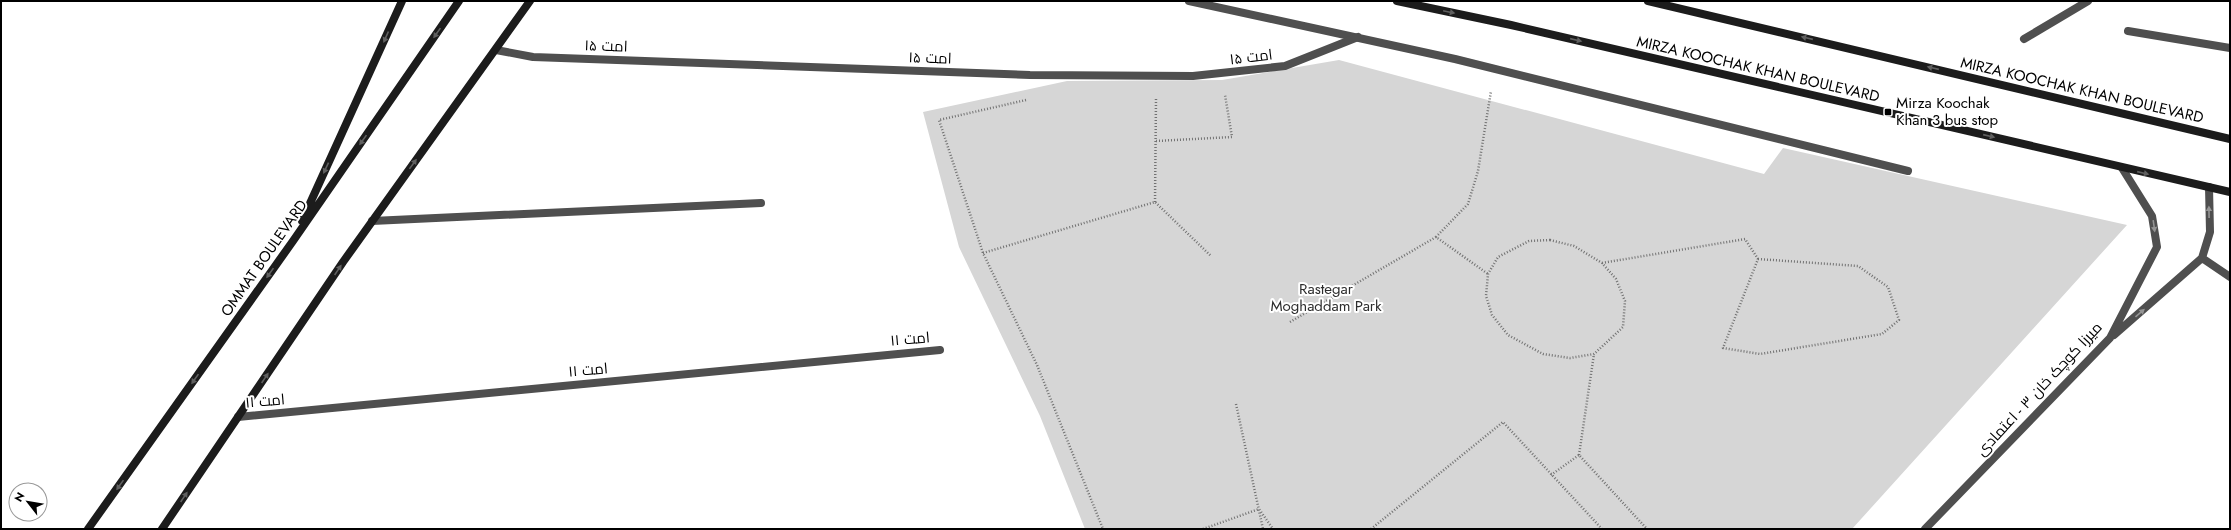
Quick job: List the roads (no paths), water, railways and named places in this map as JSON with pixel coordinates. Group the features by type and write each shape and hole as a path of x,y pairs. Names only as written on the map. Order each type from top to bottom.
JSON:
{"main road":[{"path":"293,241 402,1"},
{"name":"OMMAT BOULEVARD","path":"88,529 293,241 459,1"},
{"path":"162,529 372,221 530,1"},
{"name":"MIRZA KOOCHAK KHAN BOULEVARD","path":"1397,1 1550,34 2230,192"},
{"name":"MIRZA KOOCHAK KHAN BOULEVARD","path":"1648,1 2230,138"}],"street":[{"path":"1189,1 1496,68 1776,140 1908,171"},
{"path":"2024,39 2088,1"},
{"path":"2128,31 2230,48"},
{"name":"امت ۱۵","path":"496,50 534,57 1030,75 1193,76 1285,66 1358,37"},
{"name":"میرزا کوچک خان ۳ - اعتمادی","path":"1925,529 2110,338 2157,247 2152,216 2122,168"},
{"path":"2110,338 2202,258 2210,232 2209,187"},
{"path":"372,221 761,203"},
{"path":"2202,258 2230,277"},
{"name":"امت ۱۱","path":"238,417 940,350"}],"place":[{"name":"Mirza Koochak Khan 3 bus stop","path":"1888,112"}],"park label":[{"name":"Rastegar Moghaddam Park","path":"1326,298"}]}
